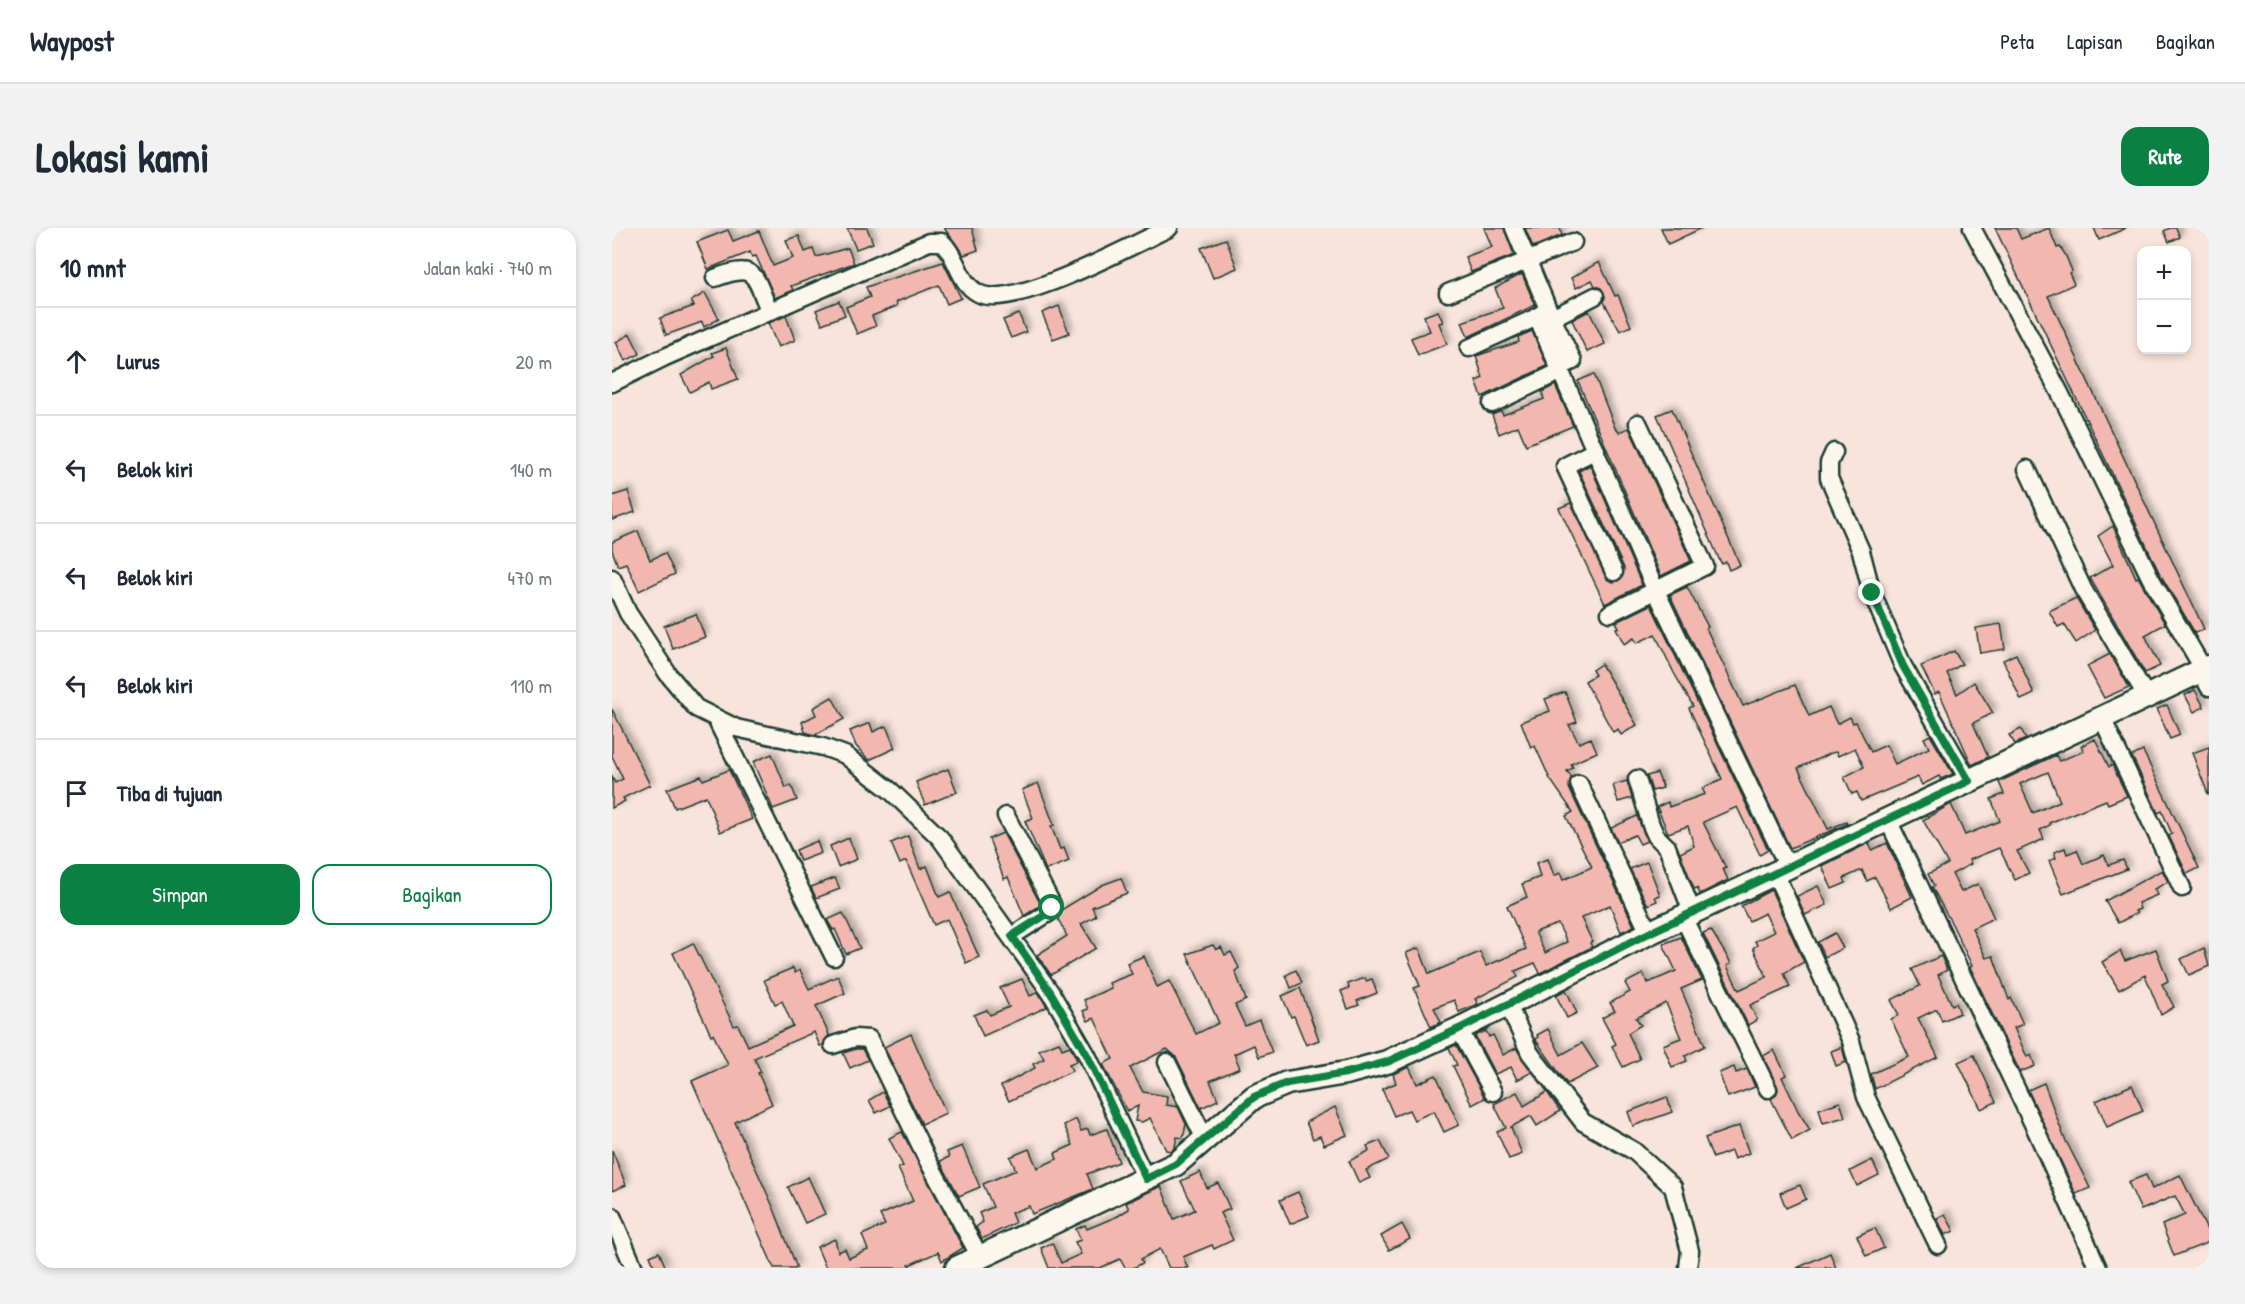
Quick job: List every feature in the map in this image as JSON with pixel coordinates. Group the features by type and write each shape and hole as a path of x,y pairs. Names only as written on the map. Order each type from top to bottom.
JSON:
{"street":[{"path":"612,384 930,242 942,242 952,251 959,272 969,287 980,295 999,297 1040,287 1169,228"},
{"path":"1514,228 1546,315 1558,370 1596,450 1655,589 1781,870 1851,1041 1866,1097 1938,1245"},
{"path":"957,1268 1176,1164 1254,1097 1274,1088 1387,1062 1508,1005 1649,933 2147,696 2206,674 2151,579 2060,393 1972,228"},
{"path":"1448,293 1573,242"},
{"path":"715,278 739,269 748,271 753,275 770,312"},
{"path":"1469,348 1595,296"},
{"path":"1492,404 1558,370"},
{"path":"1610,613 1705,566 1638,423"},
{"path":"1596,450 1565,466 1614,572"},
{"path":"1834,452 1829,463 1829,478 1861,551 1872,593 1903,666 1969,781"},
{"path":"2027,469 2084,589 2147,696"},
{"path":"612,578 628,613 668,674 696,708 736,728 845,755 891,791 940,838 1051,993 1087,1055 1146,1179"},
{"path":"2102,718 2182,888"},
{"path":"716,719 834,957"},
{"path":"1637,779 1651,825 1656,836 1667,847 1687,915 1768,1089"},
{"path":"1579,784 1649,933"},
{"path":"1006,816 1052,904 1050,912 1012,936"},
{"path":"1888,820 2035,1128 2098,1268"},
{"path":"1508,1005 1530,1053 1583,1122 1634,1151 1673,1187 1690,1251 1688,1268"},
{"path":"1459,1029 1493,1092"},
{"path":"832,1045 855,1038 869,1039 928,1161 980,1257"},
{"path":"1167,1062 1205,1139"},
{"path":"612,1216 634,1268"}],"building":[{"path":"847,228 867,228 873,243 856,249"},
{"path":"944,228 972,228 978,250 964,255"},
{"path":"1484,228 1504,228 1514,255 1471,272 1465,257 1492,247"},
{"path":"1525,228 1560,228 1562,235 1533,247"},
{"path":"1661,228 1702,228 1668,244"},
{"path":"1995,228 2016,228 2021,239 2049,228 2057,248 2060,247 2065,254 2072,271 2069,273 2074,284 2048,296 2204,629 2195,633 2160,574"},
{"path":"2094,228 2126,228 2099,240"},
{"path":"2176,228 2180,237 2169,242 2164,231"},
{"path":"728,230 733,241 759,231 773,266 793,258 786,240 799,236 805,252 813,249 816,257 848,248 854,263 791,286 793,290 775,298 756,256 752,257 750,252 708,269 697,242"},
{"path":"1226,239 1237,268 1213,278 1201,248"},
{"path":"943,262 961,298 947,304 939,285 896,302 897,306 872,316 876,326 857,334 846,307 870,297 866,287"},
{"path":"1599,262 1615,296 1618,295 1631,326 1620,331 1604,302 1605,296 1601,288 1595,286 1592,280 1576,288 1571,278"},
{"path":"1522,274 1535,305 1468,337 1462,322 1503,308 1495,288"},
{"path":"705,293 719,319 704,327 702,322 666,335 660,318 694,306 691,301"},
{"path":"839,301 845,315 822,324 816,310"},
{"path":"1059,306 1069,333 1053,339 1042,313"},
{"path":"1438,311 1443,322 1439,323 1447,344 1418,355 1411,338 1430,331 1424,316"},
{"path":"1589,311 1605,344 1587,352 1572,320"},
{"path":"1019,314 1026,332 1011,338 1003,320"},
{"path":"786,316 795,340 778,347 768,323"},
{"path":"1532,331 1547,366 1482,397 1476,381 1483,378 1476,356 1519,342 1518,337"},
{"path":"630,334 640,354 625,361 616,342"},
{"path":"726,348 738,379 711,389 709,382 690,392 681,375 714,356 712,353"},
{"path":"1594,374 1615,428 1619,432 1629,428 1691,561 1661,576 1578,381"},
{"path":"1555,385 1573,426 1526,445 1518,426 1499,434 1492,415 1501,411 1503,415 1544,399 1542,392"},
{"path":"1672,409 1740,565 1729,570 1726,562 1722,564 1719,559 1657,415"},
{"path":"1590,465 1642,585 1605,604 1559,508 1571,503 1608,580 1614,582 1622,578 1624,568 1579,471"},
{"path":"628,491 635,512 612,520 612,496"},
{"path":"2113,526 2136,578 2138,577 2165,624 2145,635 2160,666 2145,673 2090,578 2113,565 2098,536"},
{"path":"638,531 650,560 665,553 675,574 639,591 626,563 618,566 612,550 612,542"},
{"path":"1687,587 1708,627 1706,628 1743,706 1795,685 1809,716 1829,707 1837,724 1850,717 1853,723 1856,722 1871,752 1886,745 1895,764 1929,748 1924,738 1930,735 1953,774 1941,779 1939,776 1922,785 1918,777 1861,801 1857,792 1852,794 1844,777 1864,767 1855,748 1838,756 1836,752 1831,753 1798,768 1828,829 1846,822 1847,824 1790,848 1670,595"},
{"path":"2076,598 2095,630 2076,643 2064,624 2058,627 2049,611"},
{"path":"1651,605 1768,850 1760,855 1737,807 1703,822 1726,868 1723,869 1728,880 1700,894 1697,888 1694,889 1680,853 1694,846 1688,826 1668,833 1657,807 1668,802 1669,807 1705,794 1702,788 1722,779 1689,708 1693,706 1655,634 1637,643 1634,638 1624,644 1616,628 1619,627 1616,622"},
{"path":"696,614 705,637 673,649 664,626"},
{"path":"2001,624 2005,649 1980,653 1976,628"},
{"path":"1954,651 1962,664 1947,673 1957,694 1974,682 1993,713 1973,723 1988,757 1972,765 1939,692 1935,694 1921,666"},
{"path":"2016,654 2034,694 2021,700 2003,660"},
{"path":"2110,654 2129,687 2104,698 2087,666"},
{"path":"1601,664 1637,725 1621,735 1618,729 1613,732 1585,681 1595,675 1592,670"},
{"path":"2195,690 2204,707 2194,712 2185,695"},
{"path":"1565,692 1577,722 1569,725 1579,743 1591,738 1597,752 1571,764 1573,768 1567,771 1571,777 1569,788 1634,926 1621,932 1610,905 1581,918 1592,941 1590,943 1592,947 1540,973 1535,963 1515,971 1518,977 1475,999 1478,1004 1459,1012 1454,1000 1434,1008 1441,1022 1431,1027 1414,988 1420,986 1406,953 1419,948 1429,974 1480,952 1486,966 1526,949 1507,906 1527,897 1522,884 1540,877 1536,863 1548,859 1554,876 1560,873 1563,880 1592,867 1566,816 1573,812 1550,779 1535,746 1531,748 1521,722 1550,711 1545,699","holes":["1558,924 1567,942 1545,953 1535,932"]},
{"path":"832,697 844,719 815,735 805,732 802,722 816,715 813,708"},
{"path":"2167,705 2180,735 2170,739 2157,709"},
{"path":"612,709 650,785 623,798 625,801 612,808 612,776 615,783 623,779 612,756"},
{"path":"870,723 873,732 886,726 895,748 869,760 856,746 850,731"},
{"path":"2021,729 2026,739 2015,744 2009,735"},
{"path":"2095,739 2109,767 2112,765 2127,796 2108,804 2106,800 2049,823 2050,825 2040,830 2044,839 2017,851 2029,873 2015,880 1999,848 1969,860 1971,864 1952,874 1961,892 1978,884 1994,918 1972,928 1986,958 1993,956 2009,1000 2011,998 2023,1024 2014,1028 2027,1057 2031,1055 2035,1066 2020,1072 1953,926 1932,887 1934,886 1928,874 1948,864 1923,820 1951,804 1965,835 2000,821 1991,799 2004,794 1999,782 2056,755 2059,761 2084,751 2081,746","holes":["2048,772 2060,801 2033,813 2020,784"]},
{"path":"2209,747 2209,794 2208,794 2192,753"},
{"path":"2143,751 2199,868 2187,874 2169,836 2172,834 2162,811 2158,813 2132,756"},
{"path":"772,754 786,788 791,785 797,800 773,809 753,762"},
{"path":"948,769 957,792 925,805 916,782"},
{"path":"729,770 752,819 720,832 706,796 675,808 667,789 701,776 703,780"},
{"path":"1657,773 1663,788 1652,791 1647,776"},
{"path":"1627,781 1632,798 1618,802 1613,785"},
{"path":"1038,783 1054,825 1051,826 1060,849 1064,848 1069,861 1046,870 1025,821 1033,818 1022,790"},
{"path":"1637,816 1647,841 1640,844 1635,835 1618,842 1611,828"},
{"path":"1003,833 1041,905 1024,916 1008,877 1004,879 989,839"},
{"path":"908,836 920,869 927,866 939,897 950,892 979,957 966,963 947,919 934,925 906,861 900,864 891,843"},
{"path":"849,838 857,859 838,867 830,846"},
{"path":"817,841 821,853 800,861 796,850"},
{"path":"1869,843 1872,850 1887,843 1912,897 1891,908 1875,877 1867,881 1862,870 1844,878 1846,883 1832,889 1822,866"},
{"path":"2065,848 2067,854 2077,850 2083,864 2104,855 2109,865 2123,860 2127,869 2063,894 2049,861 2056,858 2054,852"},
{"path":"1647,862 1660,895 1655,897 1657,901 1648,905 1630,869"},
{"path":"2162,870 2168,882 2154,889 2157,895 2138,903 2140,909 2135,911 2137,913 2118,923 2105,901"},
{"path":"835,878 840,889 816,898 811,887"},
{"path":"1121,878 1127,893 1092,907 1096,916 1081,924 1096,948 1051,975 1037,955 1067,936 1058,919 1061,910 1102,885"},
{"path":"1818,886 1827,905 1805,915 1797,896"},
{"path":"1771,890 1804,962 1784,973 1790,987 1750,1005 1757,1020 1748,1025 1703,933 1711,930 1731,963 1727,966 1739,990 1767,977 1753,948 1757,945 1755,941 1774,932 1765,913 1749,921 1741,906"},
{"path":"843,913 860,948 846,954 835,929 833,930 827,920"},
{"path":"1835,933 1843,948 1825,957 1818,942"},
{"path":"1681,937 1702,980 1681,989 1705,1046 1685,1056 1687,1061 1672,1067 1663,1045 1681,1038 1666,1003 1636,1018 1641,1025 1628,1033 1640,1059 1623,1067 1612,1046 1616,1044 1602,1018 1615,1011 1610,1003 1630,992 1625,983 1643,974 1648,983 1676,971 1663,944"},
{"path":"693,943 734,1026 738,1025 748,1046 793,1026 782,1001 775,1004 764,980 793,968 795,973 800,970 809,989 838,976 845,993 816,1006 829,1035 823,1045 820,1046 814,1032 754,1058 772,1104 735,1122 774,1209 797,1268 774,1268 692,1081 728,1065 713,1034 711,1035 673,953"},
{"path":"1213,945 1216,950 1221,947 1225,955 1231,952 1239,968 1235,971 1246,1000 1235,1005 1245,1026 1259,1020 1272,1052 1259,1057 1254,1045 1234,1054 1240,1068 1210,1081 1218,1100 1201,1108 1176,1057 1167,1049 1130,1068 1143,1092 1167,1096 1166,1105 1178,1107 1186,1124 1183,1138 1177,1137 1175,1147 1171,1151 1166,1150 1150,1118 1142,1122 1135,1121 1138,1106 1127,1111 1103,1064 1113,1059 1094,1018 1088,1021 1083,1011 1088,1009 1084,1000 1111,988 1109,983 1132,974 1127,963 1144,956 1157,987 1169,981 1196,1034 1219,1023 1187,954"},
{"path":"2204,948 2209,966 2189,975 2181,959"},
{"path":"2156,949 2168,981 2162,984 2174,1007 2161,1015 2145,975 2119,990 2102,962 2120,951 2125,961"},
{"path":"1941,956 1947,970 1938,975 1952,1005 1956,1003 1960,1013 1942,1021 1937,1009 1918,1018 1938,1057 1875,1089 1871,1074 1909,1057 1891,1019 1899,1015 1891,1000 1920,986 1912,969"},
{"path":"1296,970 1302,983 1291,988 1286,975"},
{"path":"1365,978 1366,981 1372,979 1377,993 1357,1001 1359,1005 1348,1009 1341,991 1349,988 1348,984"},
{"path":"1022,979 1030,996 1038,992 1047,1007 983,1036 974,1015 987,1010 990,1015 1009,1007 1000,988"},
{"path":"1300,988 1319,1040 1306,1045 1294,1016 1291,1017 1282,996"},
{"path":"1566,990 1577,1013 1567,1018 1556,995"},
{"path":"1548,1029 1561,1055 1582,1043 1598,1068 1567,1084 1535,1039 1537,1035"},
{"path":"1486,1031 1489,1037 1493,1035 1503,1055 1516,1048 1532,1072 1517,1080 1511,1067 1495,1074 1475,1036"},
{"path":"911,1034 946,1113 922,1124 884,1047"},
{"path":"1059,1042 1062,1049 1070,1046 1073,1052 1077,1061 1069,1064 1072,1071 1009,1101 1001,1086 1035,1068 1033,1064 1044,1059 1039,1050"},
{"path":"1456,1045 1485,1098 1472,1105 1453,1066 1457,1065 1449,1048"},
{"path":"1842,1047 1846,1062 1836,1066 1831,1051"},
{"path":"862,1049 868,1060 850,1068 843,1053"},
{"path":"1774,1050 1786,1075 1782,1077 1810,1130 1792,1140 1771,1099 1776,1095 1778,1089 1763,1056"},
{"path":"1974,1055 1996,1102 1981,1109 1958,1062"},
{"path":"1409,1067 1417,1084 1436,1075 1459,1125 1444,1132 1434,1111 1414,1120 1409,1110 1394,1116 1382,1089 1396,1083 1393,1074"},
{"path":"1734,1067 1736,1073 1747,1069 1755,1087 1728,1097 1719,1073"},
{"path":"2044,1083 2064,1137 2090,1188 2076,1194 2028,1090"},
{"path":"2132,1085 2143,1111 2107,1127 2096,1101"},
{"path":"883,1092 890,1106 876,1113 869,1100"},
{"path":"1517,1092 1524,1106 1547,1092 1560,1111 1537,1126 1531,1116 1511,1127 1522,1154 1509,1159 1497,1132 1506,1128 1494,1104"},
{"path":"1667,1097 1672,1112 1633,1126 1628,1112"},
{"path":"1840,1102 1845,1117 1823,1123 1819,1109"},
{"path":"1335,1107 1347,1135 1324,1145 1320,1136 1313,1139 1306,1122"},
{"path":"1076,1119 1081,1131 1088,1129 1090,1135 1107,1129 1119,1162 1087,1174 1093,1189 1032,1214 1029,1206 1011,1213 1015,1223 982,1239 976,1227 983,1222 979,1213 993,1207 983,1184 1016,1170 1010,1157 1029,1149 1037,1168 1057,1159 1055,1153 1073,1145 1064,1125"},
{"path":"1739,1126 1749,1153 1734,1159 1731,1151 1713,1158 1705,1138"},
{"path":"902,1132 963,1248 942,1261 938,1252 909,1265 910,1268 826,1268 817,1247 835,1239 838,1252 845,1249 849,1258 868,1250 862,1235 885,1225 880,1215 913,1201 898,1168 903,1166 889,1138"},
{"path":"1380,1141 1389,1159 1366,1170 1370,1178 1359,1183 1349,1161 1369,1151 1367,1146"},
{"path":"962,1146 980,1187 959,1196 940,1161 949,1157 947,1152"},
{"path":"612,1150 626,1185 612,1191"},
{"path":"1872,1160 1879,1175 1857,1186 1850,1171"},
{"path":"1200,1172 1207,1188 1218,1183 1230,1209 1220,1213 1233,1240 1214,1249 1212,1245 1183,1257 1188,1268 1169,1268 1160,1249 1141,1259 1143,1263 1133,1268 1125,1268 1120,1259 1100,1268 1049,1268 1041,1248 1052,1243 1061,1263 1081,1254 1075,1242 1081,1240 1076,1229 1085,1225 1087,1229 1118,1216 1129,1209 1126,1203 1161,1186 1174,1219 1195,1210 1181,1181"},
{"path":"2146,1175 2152,1189 2180,1175 2209,1234 2209,1242 2174,1256 2162,1225 2185,1215 2175,1196 2141,1210 2128,1182"},
{"path":"808,1177 825,1214 805,1223 788,1187"},
{"path":"1800,1185 1806,1199 1786,1208 1780,1193"},
{"path":"1298,1192 1309,1216 1290,1224 1280,1200"},
{"path":"1945,1214 1954,1231 1945,1235 1937,1218"},
{"path":"1402,1224 1410,1239 1389,1250 1381,1236"},
{"path":"1875,1228 1884,1248 1866,1256 1857,1236"},
{"path":"659,1252 666,1268 655,1268 650,1256"},
{"path":"1830,1253 1836,1268 1797,1268"}],"route":[{"path":"1052,908 1038,921 1012,936 1051,993 1087,1055 1146,1179 1176,1164 1254,1097 1287,1083 1346,1073 1387,1062 1508,1005 1649,933 1969,781 1903,666 1872,593"}]}
